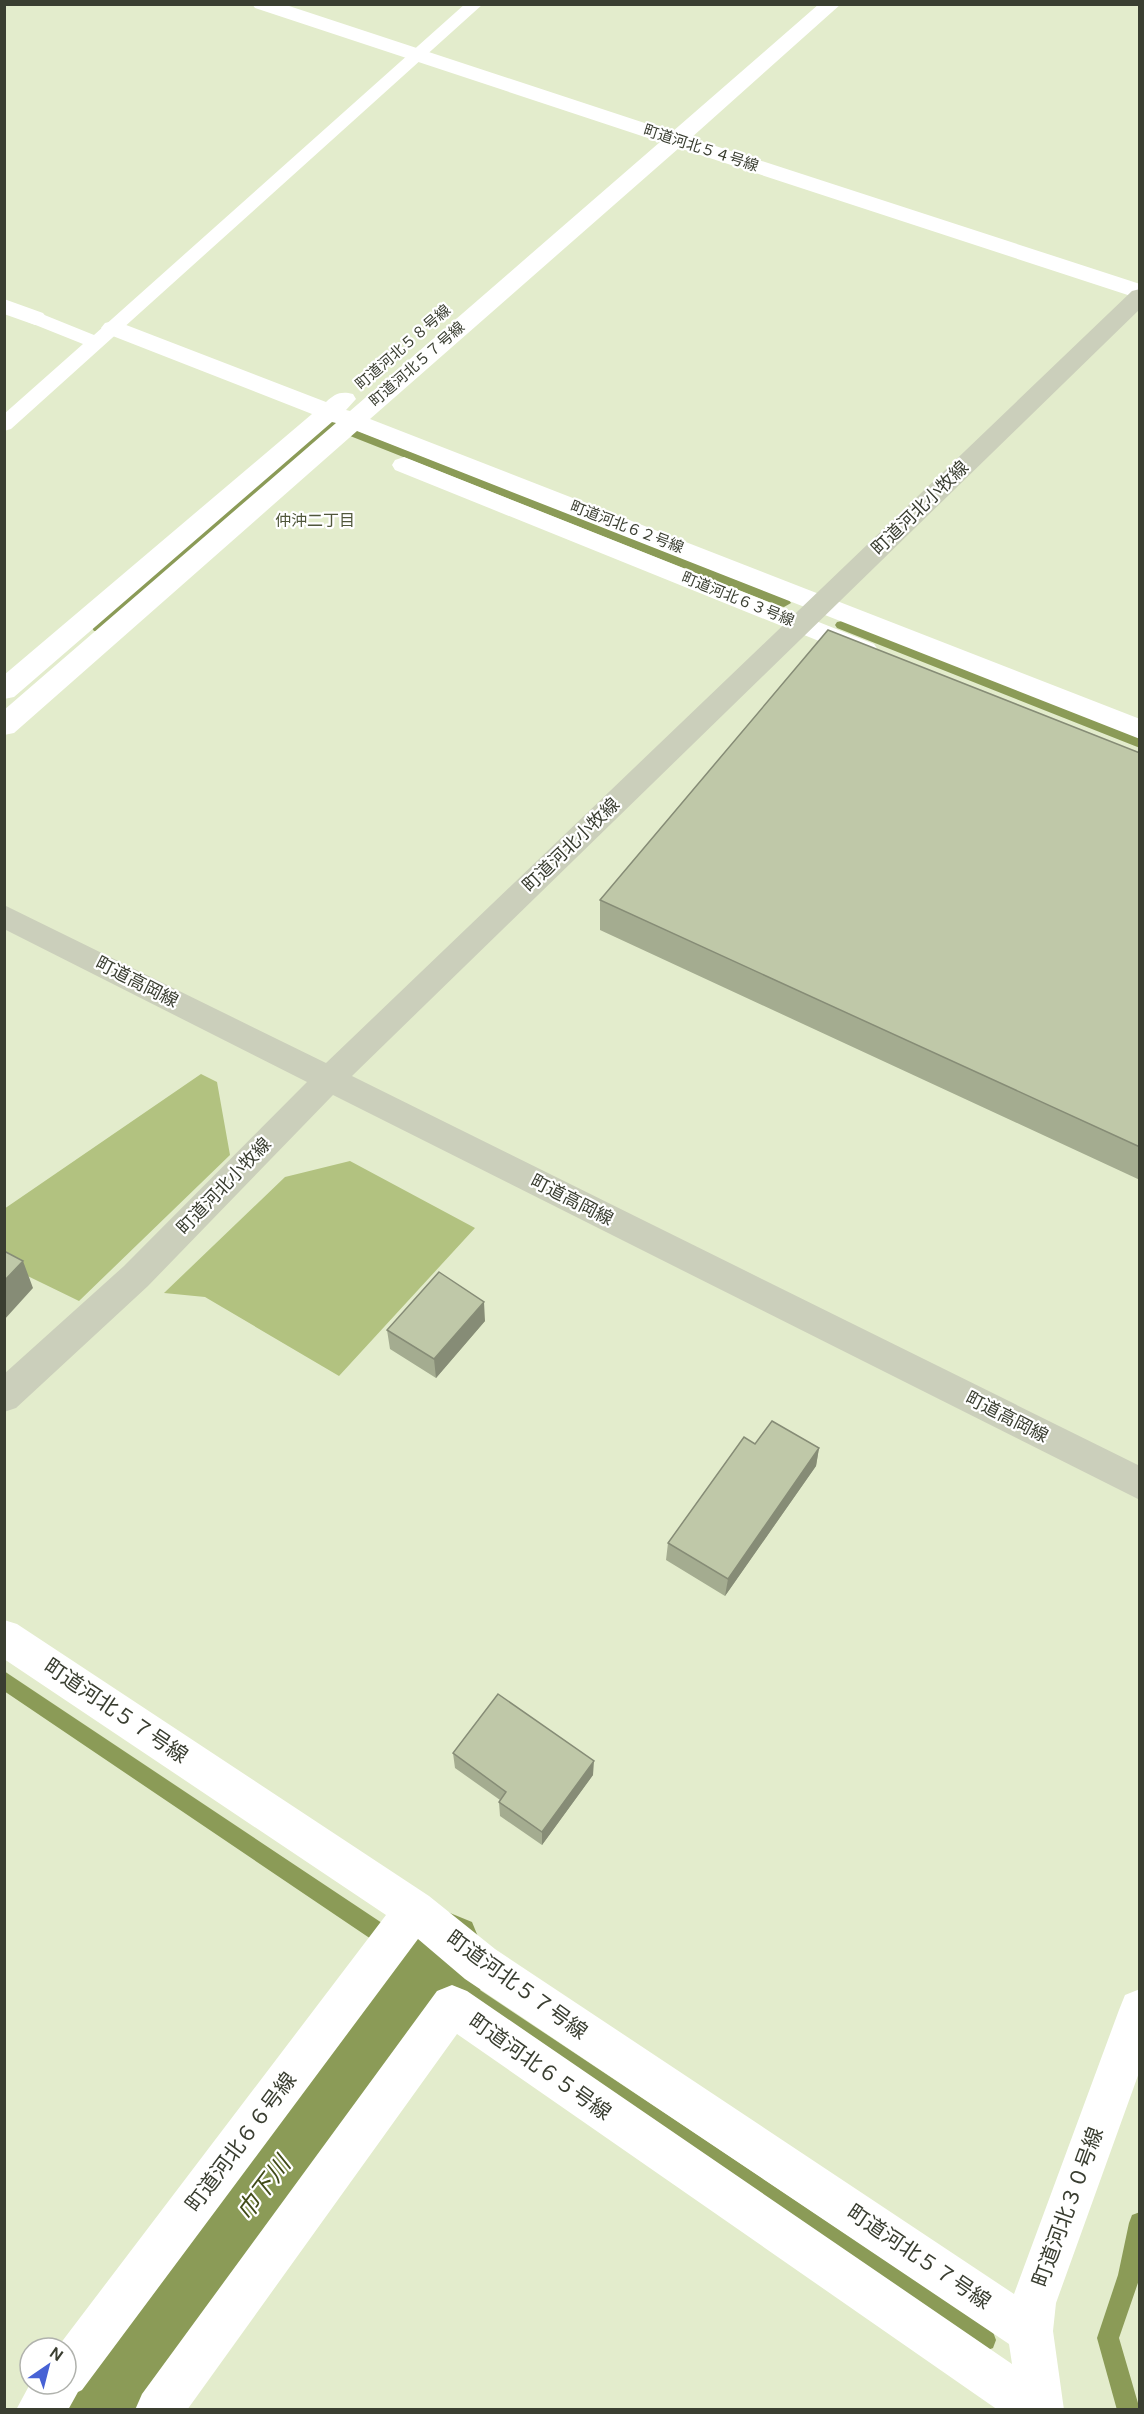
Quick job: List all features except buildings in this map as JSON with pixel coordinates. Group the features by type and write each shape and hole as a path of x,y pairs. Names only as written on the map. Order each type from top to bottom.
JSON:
{"street":[{"name":"町道河北５４号線","path":"262,4 1140,294"},
{"path":"491,272 802,4"},
{"name":"町道河北５７号線","path":"4,726 339,423 676,140 831,4"},
{"name":"町道河北小牧線","path":"4,1397 136,1276 329,1079 1140,294"},
{"path":"4,306 35,318"},
{"name":"町道河北６２号線","path":"105,335 822,603 1140,730"},
{"name":"町道河北５８号線","path":"4,690 339,423 356,388"},
{"name":"町道河北６３号線","path":"339,423 800,624 887,659"},
{"name":"町道高岡線","path":"4,916 1140,1484"},
{"name":"町道河北５７号線","path":"4,1636 400,1931 480,1964 1030,2331"},
{"name":"町道河北６６号線","path":"78,2358 400,1931"},
{"name":"町道河北６５号線","path":"158,2409 452,2006 1040,2409"},
{"name":"町道河北３０号線","path":"1040,2409 1030,2331 1033,2303 1140,2010"},
{"path":"39,2409 49,2396"}],"lane":[{"path":"4,425 475,4"},
{"path":"35,318 105,335"}],"green space":[{"path":"201,1074 217,1082 230,1155 79,1301 5,1265 4,1209"},
{"path":"350,1161 475,1228 339,1376 205,1297 164,1293 285,1177"}],"waterway":[{"path":"99,628 333,425 784,603"},
{"path":"842,625 1140,743"},
{"path":"4,1680 378,1932"},
{"path":"404,1950 428,1966"},
{"name":"巾下川","path":"99,2410 428,1966"},
{"path":"480,2000 985,2340"},
{"path":"1129,2410 1108,2338 1129,2275 1140,2223"}],"district":[{"name":"仲沖二丁目","path":"315,520"}]}
